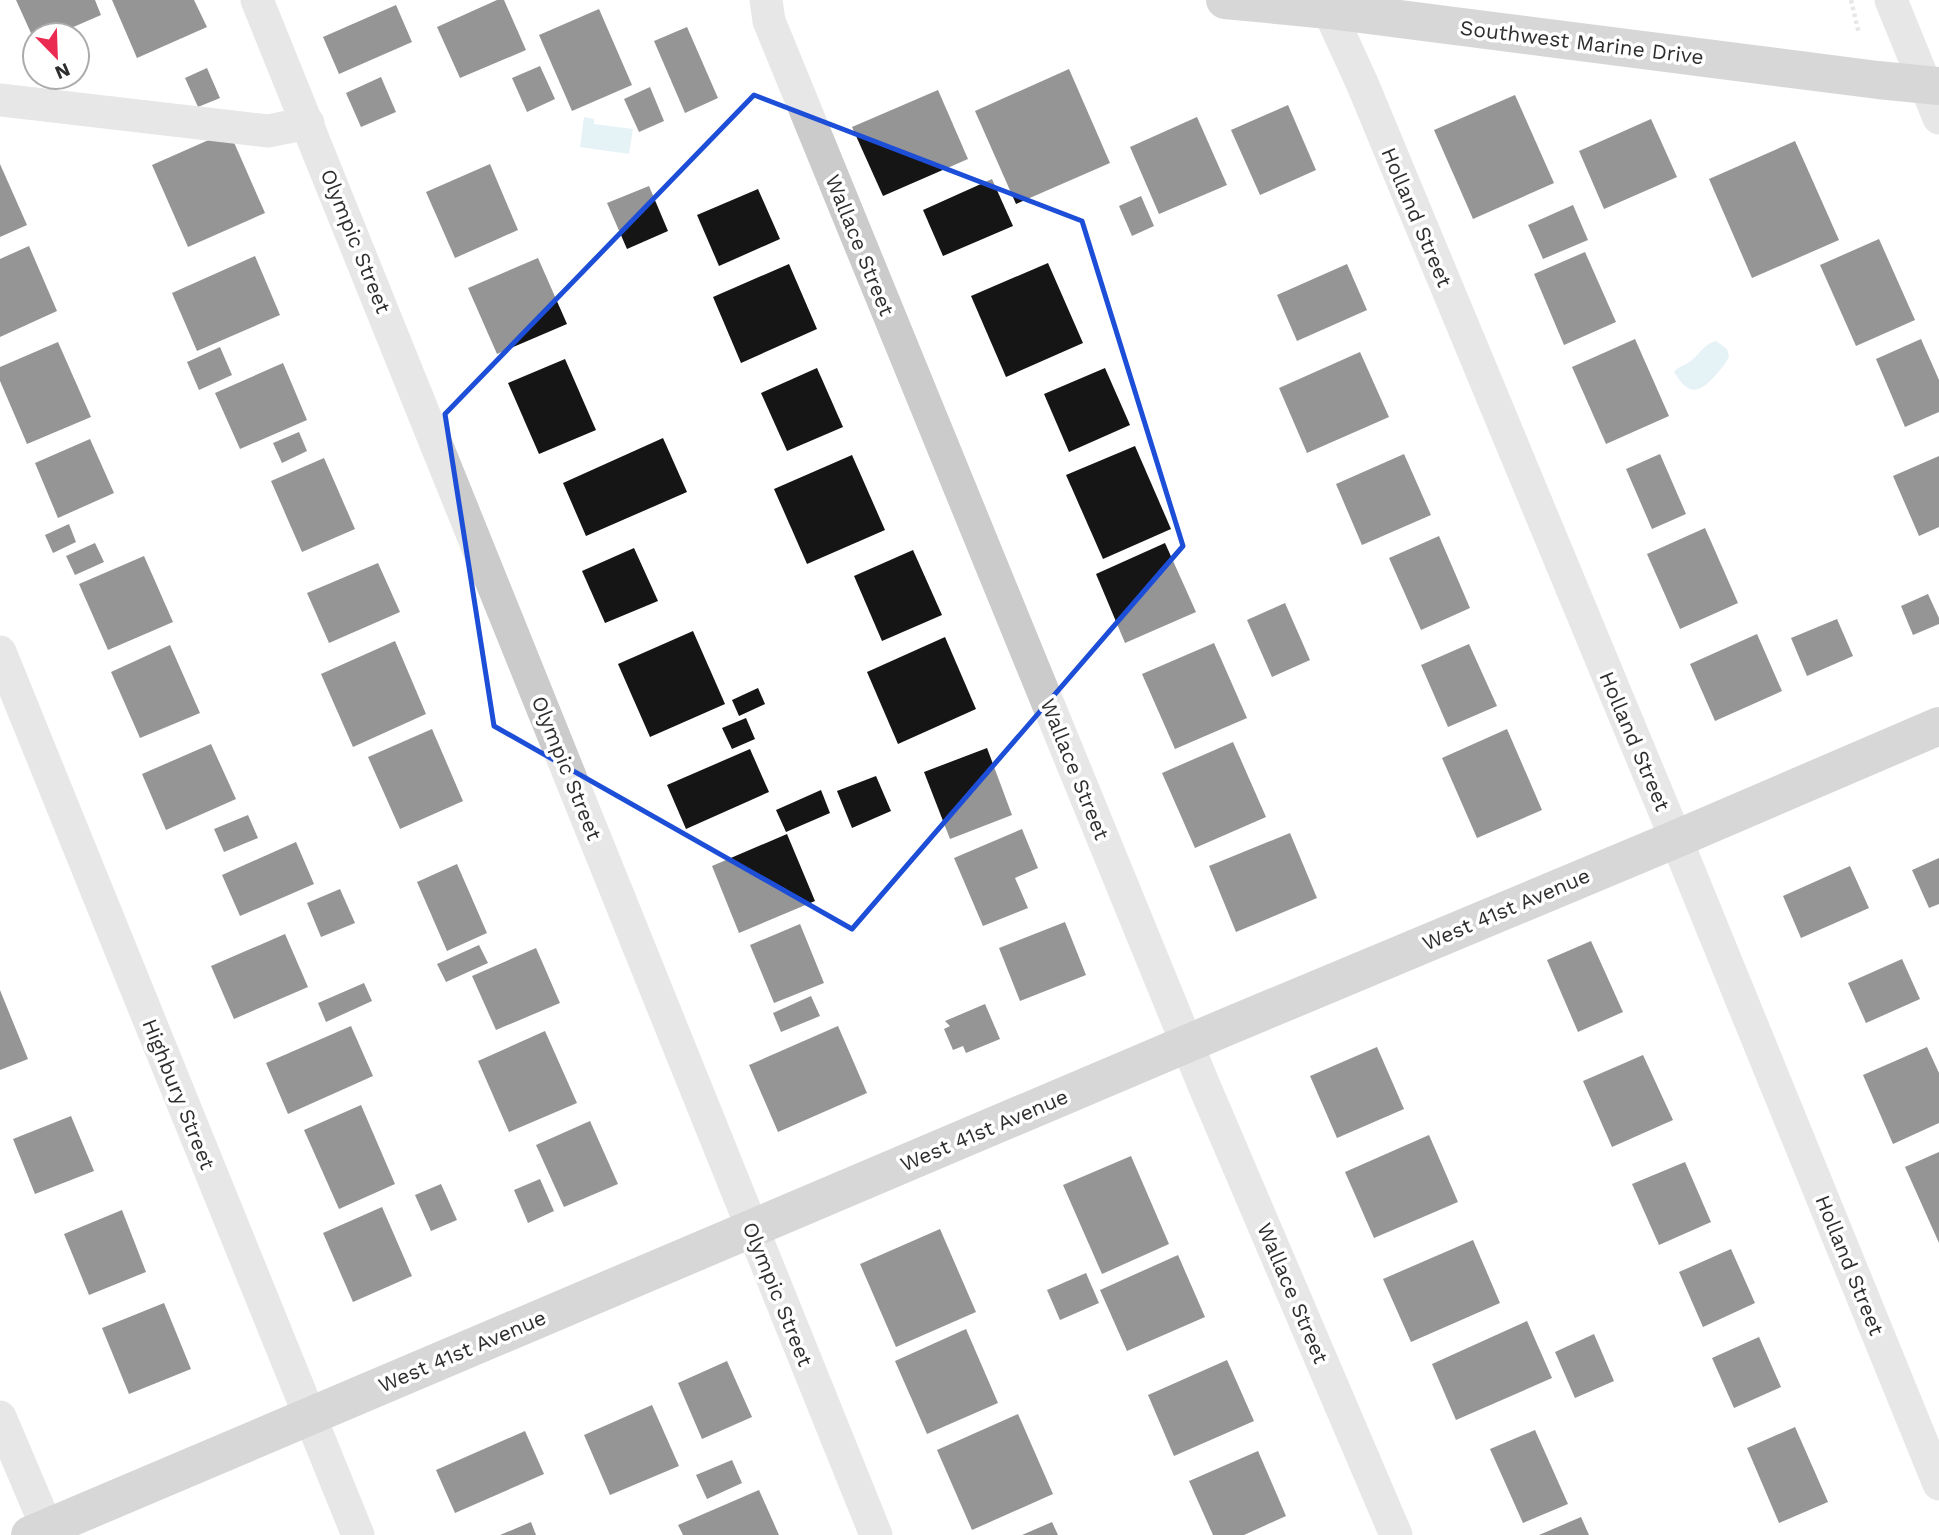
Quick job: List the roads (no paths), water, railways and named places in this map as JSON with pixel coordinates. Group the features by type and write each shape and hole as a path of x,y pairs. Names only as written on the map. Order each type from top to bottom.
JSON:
{"main road":[{"name":"Southwest Marine Drive","path":"1225,0 1326,5 1934,96"},
{"name":"West 41st Avenue","path":"38,1531 1939,726"}],"street":[{"name":"Olympic Street","path":"257,0 876,1535"},
{"name":"Wallace Street","path":"766,0 769,22 1188,1044 1396,1535"},
{"path":"1891,0 1934,96"},
{"name":"Holland Street","path":"1326,5 1367,96 1676,839 1939,1484"},
{"path":"0,100 268,131 308,123"},
{"name":"Highbury Street","path":"0,652 358,1535"},
{"path":"0,1417 38,1531"}],"water":[{"path":"584,117 594,119 594,124 633,129 629,154 580,147"},
{"path":"1716,341 1727,349 1729,356 1726,363 1701,388 1696,390 1687,387 1674,372"}]}
